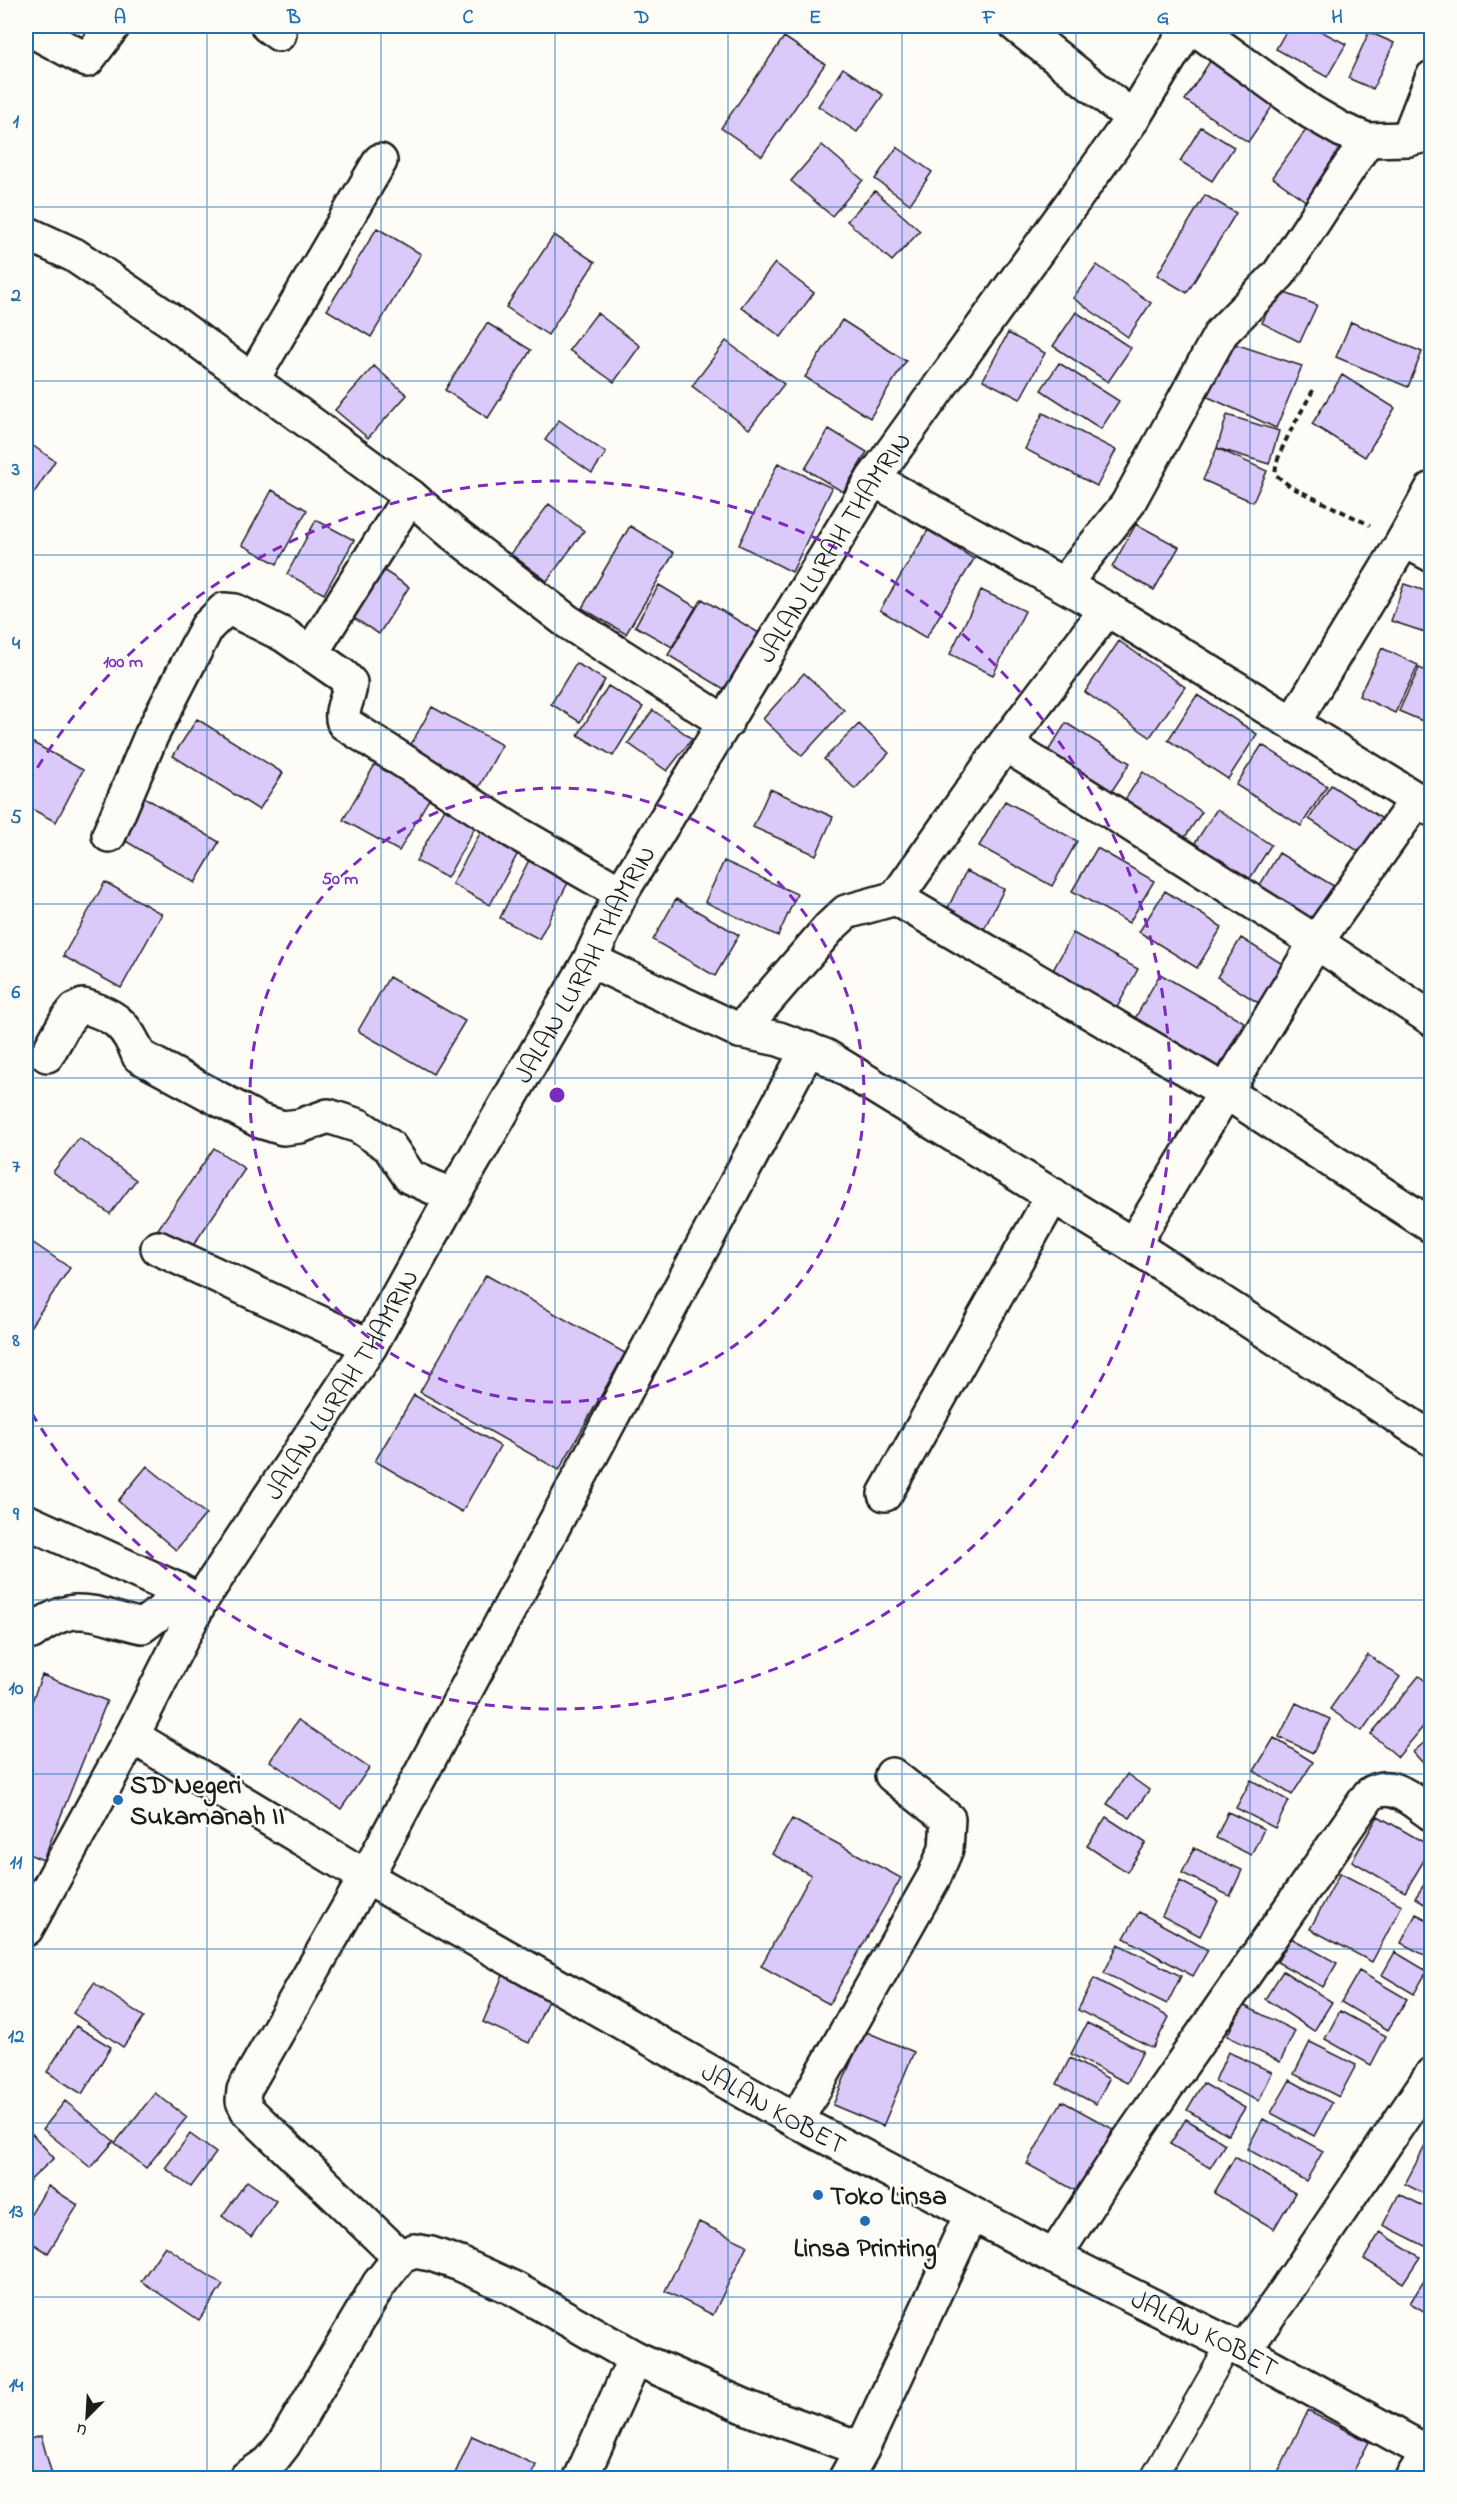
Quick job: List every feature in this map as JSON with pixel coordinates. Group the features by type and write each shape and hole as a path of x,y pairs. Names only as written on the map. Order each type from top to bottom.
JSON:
{"street":[{"path":"26,27 87,60 113,26"},
{"path":"1017,26 1133,118"},
{"path":"1190,26 1311,112 1342,130 1367,140 1420,137 1431,78"},
{"name":"JALAN LURAH THAMRIN","path":"26,1929 132,1736 188,1596 370,1346 453,1196 590,960 621,893 873,479 1133,118 1190,26"},
{"path":"1064,584 1127,505 1221,333 1279,274 1367,140"},
{"path":"252,380 380,161"},
{"path":"26,233 74,255 170,320 410,496 454,534 568,622 726,723"},
{"path":"873,479 1107,609 1424,804 1316,942 1133,1245"},
{"path":"1293,723 1418,547 1431,489"},
{"path":"311,653 410,496"},
{"path":"740,1030 830,927 846,912 896,898 1005,744 1107,609"},
{"path":"109,835 151,736 207,627 224,610 235,612 284,635 350,683 350,694 342,713 344,723 513,831 621,893"},
{"path":"1005,744 1316,942 1431,1019"},
{"path":"896,898 1226,1092 1431,1226"},
{"path":"590,960 740,1030 825,1056 1133,1245 1430,1435"},
{"path":"47,1055 75,1010 83,1006 98,1010 122,1024 131,1036 139,1056 249,1116 283,1128 300,1126 328,1116 359,1126 389,1146 410,1177 453,1196"},
{"path":"400,2257 248,2111 243,2102 244,2090 366,1877 808,1049"},
{"path":"885,1494 1053,1195"},
{"path":"158,1248 370,1346"},
{"path":"26,1521 188,1596"},
{"path":"32,1632 49,1619 70,1611 82,1610 142,1626 170,1605 188,1596"},
{"name":"JALAN KOBET","path":"132,1736 366,1877 796,2121 1054,2258 1236,2348 1426,2458"},
{"path":"796,2121 934,1877 946,1849 948,1820 892,1775"},
{"path":"1054,2258 1128,2142 1369,1795 1377,1789 1389,1788 1431,1814"},
{"path":"1236,2348 1284,2294 1431,2074"},
{"path":"846,2478 862,2449 971,2215"},
{"path":"246,2478 270,2462 284,2444 379,2284 400,2257 414,2251 460,2264 515,2289 635,2358 753,2410 862,2449"},
{"path":"581,2478 635,2358"}],"lane":[{"path":"1153,2478 1236,2348"}],"path":[{"path":"1313,390 1278,458 1275,466 1276,475 1291,487 1342,513 1418,547"}],"building":[{"path":"1289,26 1311,26 1346,44 1327,77 1276,49"},
{"path":"1369,32 1394,43 1373,89 1348,78"},
{"path":"784,37 825,64 762,156 721,128"},
{"path":"1216,52 1280,95 1248,142 1185,100"},
{"path":"843,68 883,95 857,132 818,106"},
{"path":"1311,123 1346,149 1307,202 1272,177"},
{"path":"1201,127 1234,147 1212,181 1180,161"},
{"path":"822,145 863,180 832,216 791,181"},
{"path":"897,147 932,172 910,204 875,179"},
{"path":"875,191 920,231 892,261 847,221"},
{"path":"1205,195 1236,213 1187,293 1157,275"},
{"path":"377,228 421,254 371,337 327,310"},
{"path":"554,235 595,262 548,335 506,307"},
{"path":"775,263 814,293 781,337 741,307"},
{"path":"1097,265 1151,303 1128,337 1073,298"},
{"path":"1277,290 1317,305 1300,342 1262,323"},
{"path":"1076,312 1131,348 1108,382 1053,346"},
{"path":"597,313 640,346 614,382 569,350"},
{"path":"842,320 906,361 870,418 805,377"},
{"path":"1351,322 1422,352 1408,387 1336,357"},
{"path":"487,323 531,350 488,418 445,390"},
{"path":"1008,333 1045,353 1020,399 983,380"},
{"path":"726,341 784,384 749,429 692,386"},
{"path":"1226,341 1302,366 1276,428 1206,396"},
{"path":"1059,363 1119,401 1101,429 1041,390"},
{"path":"374,366 407,395 368,438 335,410"},
{"path":"1342,375 1395,408 1365,457 1312,424"},
{"path":"1043,413 1116,450 1097,486 1025,449"},
{"path":"1227,415 1279,431 1269,464 1217,448"},
{"path":"559,420 606,453 592,473 545,440"},
{"path":"829,429 867,452 843,492 805,469"},
{"path":"26,441 55,461 26,505"},
{"path":"1217,448 1267,471 1253,502 1203,480"},
{"path":"778,463 832,488 792,572 739,545"},
{"path":"272,490 307,510 277,564 242,545"},
{"path":"549,504 584,531 547,581 511,554"},
{"path":"316,520 354,540 324,594 287,574"},
{"path":"1136,524 1179,547 1154,590 1112,567"},
{"path":"630,526 674,553 626,634 582,608"},
{"path":"928,530 974,559 926,638 880,610"},
{"path":"374,564 409,587 379,634 344,612"},
{"path":"1404,584 1432,593 1432,621 1428,633 1391,621"},
{"path":"659,585 696,607 672,647 635,626"},
{"path":"981,590 1025,611 993,675 950,654"},
{"path":"702,599 759,633 724,689 668,655"},
{"path":"1119,641 1185,687 1150,737 1085,692"},
{"path":"1382,648 1418,665 1395,713 1359,696"},
{"path":"576,663 605,680 580,722 551,704"},
{"path":"1419,668 1432,673 1432,725 1399,711"},
{"path":"804,673 844,710 802,756 763,719"},
{"path":"608,686 643,707 613,756 578,735"},
{"path":"1197,695 1257,734 1228,779 1168,740"},
{"path":"432,707 502,745 479,787 409,748"},
{"path":"653,710 692,739 667,771 628,743"},
{"path":"197,719 283,773 259,810 173,756"},
{"path":"1066,723 1130,763 1106,800 1043,759"},
{"path":"859,724 889,753 855,789 824,759"},
{"path":"26,739 83,770 56,822 26,806"},
{"path":"1262,745 1327,786 1301,826 1236,785"},
{"path":"381,754 437,785 399,851 343,820"},
{"path":"1143,772 1202,812 1181,843 1122,804"},
{"path":"1331,785 1384,820 1361,853 1309,819"},
{"path":"770,789 833,817 816,855 753,827"},
{"path":"144,797 219,842 195,883 119,837"},
{"path":"449,801 480,818 447,878 416,861"},
{"path":"1005,801 1077,841 1052,886 979,846"},
{"path":"1217,809 1271,845 1246,885 1191,849"},
{"path":"488,819 525,840 490,905 452,884"},
{"path":"1097,848 1154,881 1129,923 1072,891"},
{"path":"534,850 574,871 539,939 500,918"},
{"path":"1279,853 1342,891 1319,928 1257,890"},
{"path":"724,861 797,894 778,936 705,902"},
{"path":"966,871 1004,889 983,931 946,912"},
{"path":"105,882 162,914 121,988 63,956"},
{"path":"1165,891 1222,927 1197,968 1139,932"},
{"path":"676,899 739,935 715,976 653,940"},
{"path":"1073,933 1138,969 1115,1011 1050,976"},
{"path":"1241,938 1292,970 1268,1009 1217,977"},
{"path":"1160,974 1244,1022 1217,1070 1133,1022"},
{"path":"389,977 465,1021 433,1074 358,1031"},
{"path":"79,1138 136,1180 110,1214 53,1172"},
{"path":"214,1148 245,1169 190,1250 158,1229"},
{"path":"26,1238 70,1268 26,1333"},
{"path":"486,1275 625,1353 559,1470 420,1392"},
{"path":"414,1395 500,1446 462,1512 375,1461"},
{"path":"147,1466 206,1514 176,1550 118,1501"},
{"path":"1368,1655 1400,1677 1362,1731 1330,1709"},
{"path":"42,1675 107,1701 43,1860 26,1853 26,1717"},
{"path":"1419,1676 1432,1686 1432,1716 1398,1757 1371,1734"},
{"path":"1296,1703 1330,1719 1313,1753 1279,1737"},
{"path":"298,1720 369,1768 341,1809 270,1761"},
{"path":"1432,1736 1432,1773 1413,1752"},
{"path":"1274,1738 1313,1762 1292,1795 1254,1771"},
{"path":"1127,1774 1149,1790 1130,1818 1107,1804"},
{"path":"1251,1780 1289,1801 1275,1828 1236,1808"},
{"path":"1228,1812 1264,1829 1251,1855 1216,1838"},
{"path":"1378,1816 1432,1847 1405,1892 1352,1861"},
{"path":"1106,1817 1146,1843 1127,1872 1087,1846"},
{"path":"792,1819 901,1878 829,2004 761,1966 811,1875 772,1854"},
{"path":"1194,1848 1242,1870 1230,1896 1182,1873"},
{"path":"1340,1873 1402,1905 1372,1962 1310,1929"},
{"path":"1432,1873 1432,1909 1415,1898"},
{"path":"1180,1881 1218,1901 1200,1936 1162,1916"},
{"path":"1139,1912 1208,1950 1193,1976 1124,1938"},
{"path":"1416,1914 1432,1922 1432,1959 1401,1943"},
{"path":"1291,1938 1337,1963 1323,1987 1277,1962"},
{"path":"1118,1944 1181,1976 1167,2004 1104,1973"},
{"path":"1395,1952 1427,1971 1414,1994 1382,1975"},
{"path":"1283,1971 1332,2002 1314,2031 1265,1999"},
{"path":"1359,1971 1407,1999 1388,2030 1341,2002"},
{"path":"503,1975 550,1996 529,2043 483,2022"},
{"path":"1094,1978 1169,2017 1153,2048 1078,2010"},
{"path":"94,1983 144,2017 123,2047 73,2013"},
{"path":"1243,2005 1295,2031 1280,2062 1227,2036"},
{"path":"1340,2011 1386,2036 1371,2065 1325,2039"},
{"path":"1087,2023 1143,2051 1127,2083 1071,2054"},
{"path":"76,2026 111,2047 82,2094 47,2072"},
{"path":"864,2031 914,2052 883,2126 833,2105"},
{"path":"1310,2042 1356,2065 1339,2097 1294,2074"},
{"path":"1228,2052 1272,2072 1259,2101 1215,2081"},
{"path":"1070,2058 1109,2079 1096,2104 1057,2084"},
{"path":"1290,2080 1332,2103 1314,2136 1271,2113"},
{"path":"1203,2083 1245,2108 1228,2135 1187,2110"},
{"path":"155,2093 187,2117 146,2168 115,2143"},
{"path":"65,2101 114,2141 91,2168 43,2129"},
{"path":"1062,2101 1113,2129 1078,2192 1027,2164"},
{"path":"1186,2119 1225,2144 1210,2168 1170,2144"},
{"path":"1263,2119 1323,2151 1306,2181 1247,2149"},
{"path":"26,2127 54,2158 26,2184"},
{"path":"1432,2133 1432,2198 1405,2184"},
{"path":"190,2134 216,2153 191,2187 165,2168"},
{"path":"1235,2157 1295,2193 1274,2229 1214,2193"},
{"path":"247,2181 276,2201 251,2237 222,2216"},
{"path":"48,2186 78,2205 48,2253 26,2239 26,2222"},
{"path":"1399,2194 1432,2210 1432,2238 1427,2247 1383,2225"},
{"path":"699,2222 747,2245 713,2315 665,2291"},
{"path":"1380,2232 1420,2257 1403,2283 1364,2259"},
{"path":"165,2246 223,2285 199,2320 141,2281"},
{"path":"1432,2268 1432,2316 1410,2303"},
{"path":"1308,2411 1369,2442 1350,2478 1275,2478"},
{"path":"41,2436 53,2478 26,2478 26,2440"},
{"path":"472,2436 536,2465 530,2478 453,2478"}],"place":[{"name":"SD Negeri Sukamanah II","path":"118,1800"},
{"name":"Toko Linsa","path":"818,2195"},
{"name":"Linsa Printing","path":"865,2221"}]}
